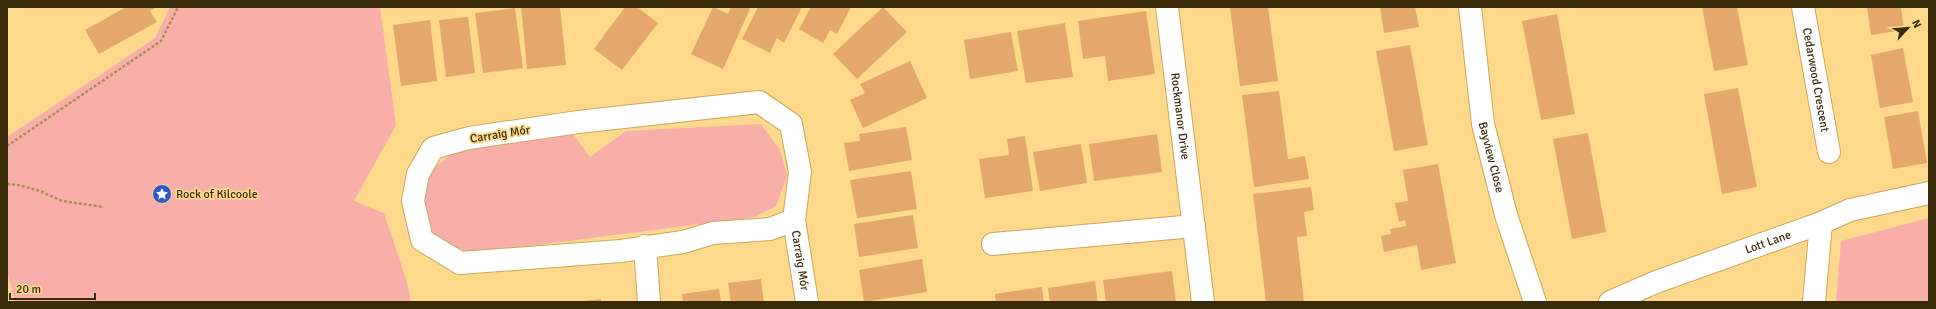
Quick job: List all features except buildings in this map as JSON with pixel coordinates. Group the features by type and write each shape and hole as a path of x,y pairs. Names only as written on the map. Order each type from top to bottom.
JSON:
{"street":[{"name":"Rockmanor Drive","path":"1168,7 1203,302"},
{"name":"Bayview Close","path":"1470,7 1483,124 1506,215 1535,302"},
{"name":"Cedarwood Crescent","path":"1803,7 1829,152"},
{"name":"Carraig Mór","path":"794,220 770,229 713,233 682,242 645,246 620,251 460,263 422,240 413,201 418,174 433,148 469,138 578,122 759,102 791,124 800,172 794,220 808,302"},
{"name":"Lott Lane","path":"1610,302 1656,282 1821,223 1850,210 1929,193"},
{"path":"1814,302 1821,223"},
{"path":"993,244 1194,226"},
{"path":"645,246 649,302"}],"path":[{"path":"7,146 161,41 178,7"},
{"path":"7,184 18,185 40,191 62,202 104,207"}],"shaded area":[{"path":"170,7 380,7 396,125 354,201 384,213 407,282 411,302 15,302 7,272 7,137 155,38"},
{"path":"761,124 780,150 787,176 776,206 755,217 468,254 446,246 430,231 422,195 431,171 450,155 461,149 573,134 590,157 626,131"},
{"path":"1929,218 1929,302 1836,302 1841,241"}],"place":[{"name":"Rock of Kilcoole","path":"162,194"}]}
